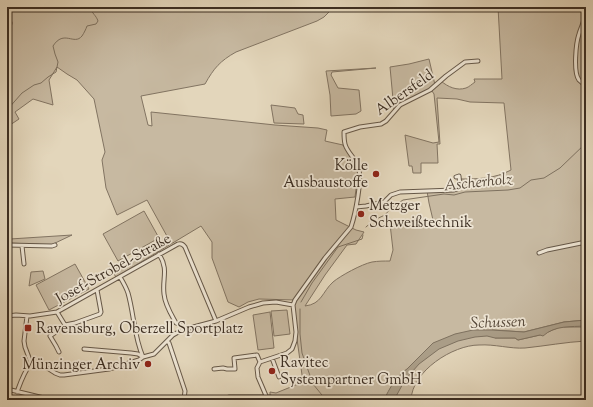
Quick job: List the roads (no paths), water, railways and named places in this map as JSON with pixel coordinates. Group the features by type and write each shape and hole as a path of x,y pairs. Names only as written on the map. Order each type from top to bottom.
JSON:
{"street":[{"path":"585,7 585,20 579,35 575,60 578,79 586,86"},
{"path":"7,37 10,23"},
{"name":"Albersfeld","path":"293,305 325,258 351,228 360,179 358,166 344,143 344,132 382,124 400,106 436,86 446,76 465,62 478,61"},
{"path":"356,207 384,202 390,195 400,192 457,189 460,186 459,176 456,176"},
{"path":"539,253 586,242"},
{"name":"Josef-Strobel-Straße","path":"8,316 26,316 57,312 178,244 182,244 185,247 216,321"},
{"path":"7,245 55,245"},
{"path":"22,246 24,264"},
{"path":"160,254 164,264 165,273 163,293 167,307 176,323 179,324"},
{"path":"120,276 128,293 140,351 143,357"},
{"path":"58,352 50,336 65,325 100,314 101,312 97,290"},
{"path":"18,392 21,379 31,364 41,364 60,375 109,369 154,354 173,335 182,330 216,321 249,307 263,303 276,302 293,305 296,332 292,349 287,353 260,362 257,368 258,377 267,398"},
{"path":"7,310 8,316"},
{"path":"57,312 65,325"},
{"path":"26,316 24,341 31,364"},
{"path":"167,341 169,343 185,391 184,398"},
{"path":"84,349 131,353 138,354 143,357"},
{"path":"214,369 235,369 234,358 257,355 260,362"},
{"path":"272,358 279,377"},
{"path":"7,389 52,400"},
{"path":"229,397 270,397 275,400"}],"waterway":[{"path":"7,110 22,93 34,85 41,83 56,72 58,62 53,46 57,41 65,38 79,39 87,26 96,24 98,21 90,7"},
{"name":"Ascherholz","path":"366,227 374,220 385,215 391,208 403,200 444,194 454,195 465,192 520,188 531,180 544,178 560,168 586,143"},
{"name":"Ascherholz","path":"301,302 312,283 338,247 362,239 363,235"},
{"name":"Ascherholz","path":"300,309 302,353 313,384 326,400"}],"place":[{"name":"Kölle Ausbaustoffe","path":"376,174"},
{"name":"Metzger Schweißtechnik","path":"361,214"},
{"name":"Ravensburg, Oberzell Sportplatz","path":"28,328"},
{"name":"Münzinger Archiv","path":"148,364"},
{"name":"Ravitec Systempartner GmbH","path":"272,371"}],"water label":[{"name":"Schussen","path":"498,321"}]}
